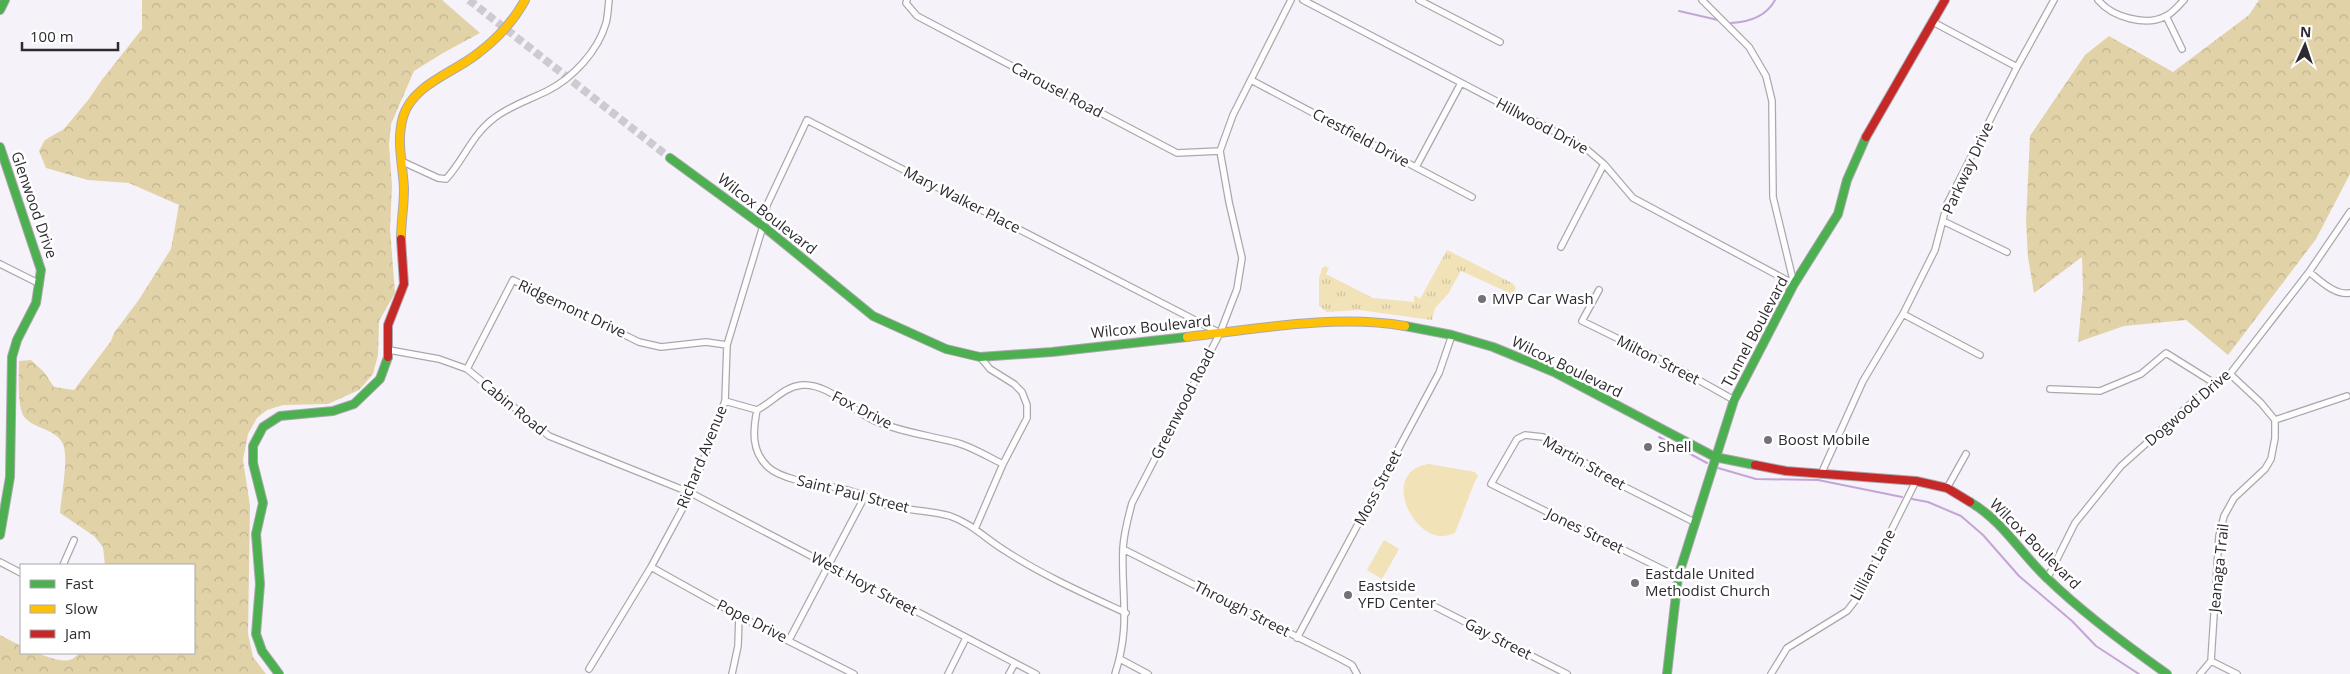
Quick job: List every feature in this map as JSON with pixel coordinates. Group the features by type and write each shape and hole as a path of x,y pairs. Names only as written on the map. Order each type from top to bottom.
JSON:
{"main road":[{"path":"0,10 6,0"},
{"path":"279,674 263,653 256,634 260,584 256,535 264,505 263,494 251,463 255,440 262,428 272,418 293,413 320,413 344,409 364,396 378,382 386,366 389,350 388,325 392,312 404,290 401,238 404,188 399,142 400,124 408,104 420,90 454,71 512,24 525,0"},
{"name":"Tunnel Boulevard","path":"1667,674 1678,577 1734,400 1794,284 1838,214 1847,180 1871,126 1933,22 1944,0"},
{"name":"Glenwood Drive","path":"0,148 41,270 36,303 12,356 10,477 0,534"},
{"name":"Wilcox Boulevard","path":"670,158 763,226 874,316 946,349 980,357 1052,352 1313,323 1369,322 1410,327 1452,335 1493,347 1554,372 1715,457 1786,471 1822,472 1916,481 1947,488 1976,505 2002,526 2047,579 2122,642 2167,674"}],"street":[{"path":"401,162 438,178 446,179 454,170 468,146 492,120 511,107 549,90 571,75 591,54 606,23 608,0"},
{"name":"Carousel Road","path":"907,0 906,3 917,16 1177,153 1220,151"},
{"name":"Greenwood Road","path":"1115,674 1124,636 1126,612 1123,549 1132,503 1220,334 1237,289 1242,258 1220,151 1233,114 1290,0"},
{"name":"Hillwood Drive","path":"1302,0 1584,147 1604,164 1633,198 1794,284"},
{"path":"1419,0 1500,42"},
{"path":"1702,0 1749,47 1766,76 1772,101 1773,197 1794,284"},
{"name":"Parkway Drive","path":"1822,472 1863,381 1903,314 1935,250 1938,232 1947,204 2017,67 2054,0"},
{"path":"2098,0 2103,6 2124,17 2146,20 2166,16 2184,0"},
{"path":"2166,16 2182,49"},
{"path":"1933,22 2017,67"},
{"name":"Crestfield Drive","path":"1251,80 1472,197"},
{"path":"1416,167 1460,83"},
{"name":"Mary Walker Place","path":"763,226 767,205 808,120 1220,334"},
{"path":"1560,247 1604,164"},
{"name":"Dogwood Drive","path":"2047,579 2075,523 2121,466 2214,383 2230,374 2309,272 2350,212"},
{"path":"1943,221 2007,252"},
{"name":"Richard Avenue","path":"589,669 651,567 691,493 725,401 727,345 763,226"},
{"path":"0,264 40,284"},
{"path":"2309,272 2334,291 2344,294 2350,293"},
{"name":"Ridgemont Drive","path":"467,369 513,280 639,342 661,347 706,342 727,345"},
{"name":"Milton Street","path":"1599,290 1582,321 1670,364 1734,400"},
{"path":"1903,314 1980,355"},
{"name":"Moss Street","path":"1298,638 1439,373 1452,335"},
{"name":"Cabin Road","path":"389,350 439,359 467,369 549,436 691,493"},
{"path":"2050,389 2100,391 2141,374 2166,353 2214,383"},
{"path":"975,528 1003,464 1027,418 1027,405 1022,392 1014,384 990,369 980,357"},
{"path":"2230,374 2261,403 2275,420 2347,396"},
{"name":"Fox Drive","path":"757,410 771,403 783,390 802,385 816,386 873,420 913,434 956,442 1003,464"},
{"path":"725,401 757,410"},
{"name":"Saint Paul Street","path":"757,410 754,440 758,454 768,468 789,478 847,490 904,509 932,512 952,517 975,528 1004,550 1090,596 1126,612"},
{"name":"Jeanaga Trail","path":"2211,661 2219,536 2224,516 2234,498 2265,469 2271,459 2275,438 2275,420"},
{"name":"Martin Street","path":"1491,484 1517,439 1525,435 1543,437 1621,485 1696,523"},
{"path":"1947,488 1966,454"},
{"name":"Lillian Lane","path":"1771,674 1787,648 1847,612 1858,597 1916,481"},
{"name":"Jones Street","path":"1491,484 1678,577"},
{"name":"West Hoyt Street","path":"691,493 1036,674"},
{"path":"789,640 830,566 865,496"},
{"path":"63,564 74,540"},
{"name":"Through Street","path":"1123,549 1352,665 1357,674"},
{"path":"0,562 20,572"},
{"name":"Pope Drive","path":"651,567 738,616 854,674"},
{"name":"Gay Street","path":"1428,603 1568,674"},
{"path":"732,674 738,646 738,616"},
{"path":"948,674 966,638"},
{"path":"1120,659 1148,674"},
{"path":"2200,674 2211,661 2237,674"},
{"path":"1008,674 1014,662"}],"green space":[{"path":"142,0 442,0 480,33 414,71 391,124 389,145 392,186 390,229 395,293 379,321 378,355 373,374 359,390 328,404 283,405 267,410 257,418 248,434 243,460 250,506 248,634 253,657 266,674 0,674 0,635 20,645 20,654 40,654 63,661 74,658 78,654 195,654 195,564 105,564 103,547 94,536 60,513 65,468 63,444 60,439 49,431 27,420 21,410 19,396 19,361 31,360 44,372 54,387 74,390 111,341 114,333 138,301 171,249 179,205 129,183 88,180 46,168 39,151 45,140 64,129 142,29"},
{"path":"2259,0 2350,0 2350,174 2316,239 2228,355 2186,320 2124,326 2078,342 2083,290 2082,257 2034,293 2028,257 2026,222 2030,136 2085,55 2109,36 2173,72 2249,15"},
{"path":"1447,250 1512,283 1515,286 1516,297 1512,300 1503,290 1461,271 1448,294 1435,308 1432,320 1359,310 1327,312 1319,306 1319,279 1322,268 1325,266 1329,268 1326,274 1373,298 1414,302 1414,295 1420,299"},
{"path":"1429,464 1475,472 1478,477 1455,533 1446,536 1429,532 1419,524 1411,514 1405,501 1404,489 1407,478 1415,469"},
{"path":"1384,540 1399,549 1382,579 1367,570"}],"waterway":[{"path":"1731,23 1756,18 1767,11 1775,0"},
{"path":"1679,11 1718,20"},
{"path":"1659,437 1707,463"},
{"path":"1718,468 1756,479 1818,480 1902,497"},
{"path":"1912,499 1928,502 1961,516 1983,535 2019,576 2072,621 2096,646 2139,674"}],"tunnel":[{"path":"469,0 670,158"}],"traffic: fast":[{"path":"0,10 5,0"},
{"path":"1667,674 1678,577 1734,400 1794,284 1838,214 1847,180 1866,137"},
{"path":"0,147 41,270 36,303 17,340 12,357 10,477 0,535"},
{"path":"670,158 763,226 873,316 946,349 980,357 1052,352 1187,337"},
{"path":"1405,326 1452,335 1493,347 1554,372 1715,457 1755,465"},
{"path":"279,674 262,651 256,634 260,584 256,534 263,503 253,463 253,446 263,427 280,416 333,411 354,404 380,379 388,357"},
{"path":"1970,502 2002,528 2038,569 2076,605 2167,674"}],"traffic: slow":[{"path":"401,239 404,189 400,135 403,117 408,106 424,88 467,61 491,42 510,23 525,0"},
{"path":"1187,337 1324,322 1379,323 1405,326"}],"traffic: jam":[{"path":"1866,137 1945,0"},
{"path":"388,357 388,325 404,284 401,239"},
{"path":"1755,465 1786,471 1916,481 1947,488 1970,502"}],"place":[{"name":"MVP Car Wash","path":"1482,299"},
{"name":"Boost Mobile","path":"1768,440"},
{"name":"Shell","path":"1648,447"},
{"name":"Eastdale United Methodist Church","path":"1635,583"},
{"name":"Eastside YFD Center","path":"1348,595"}]}
